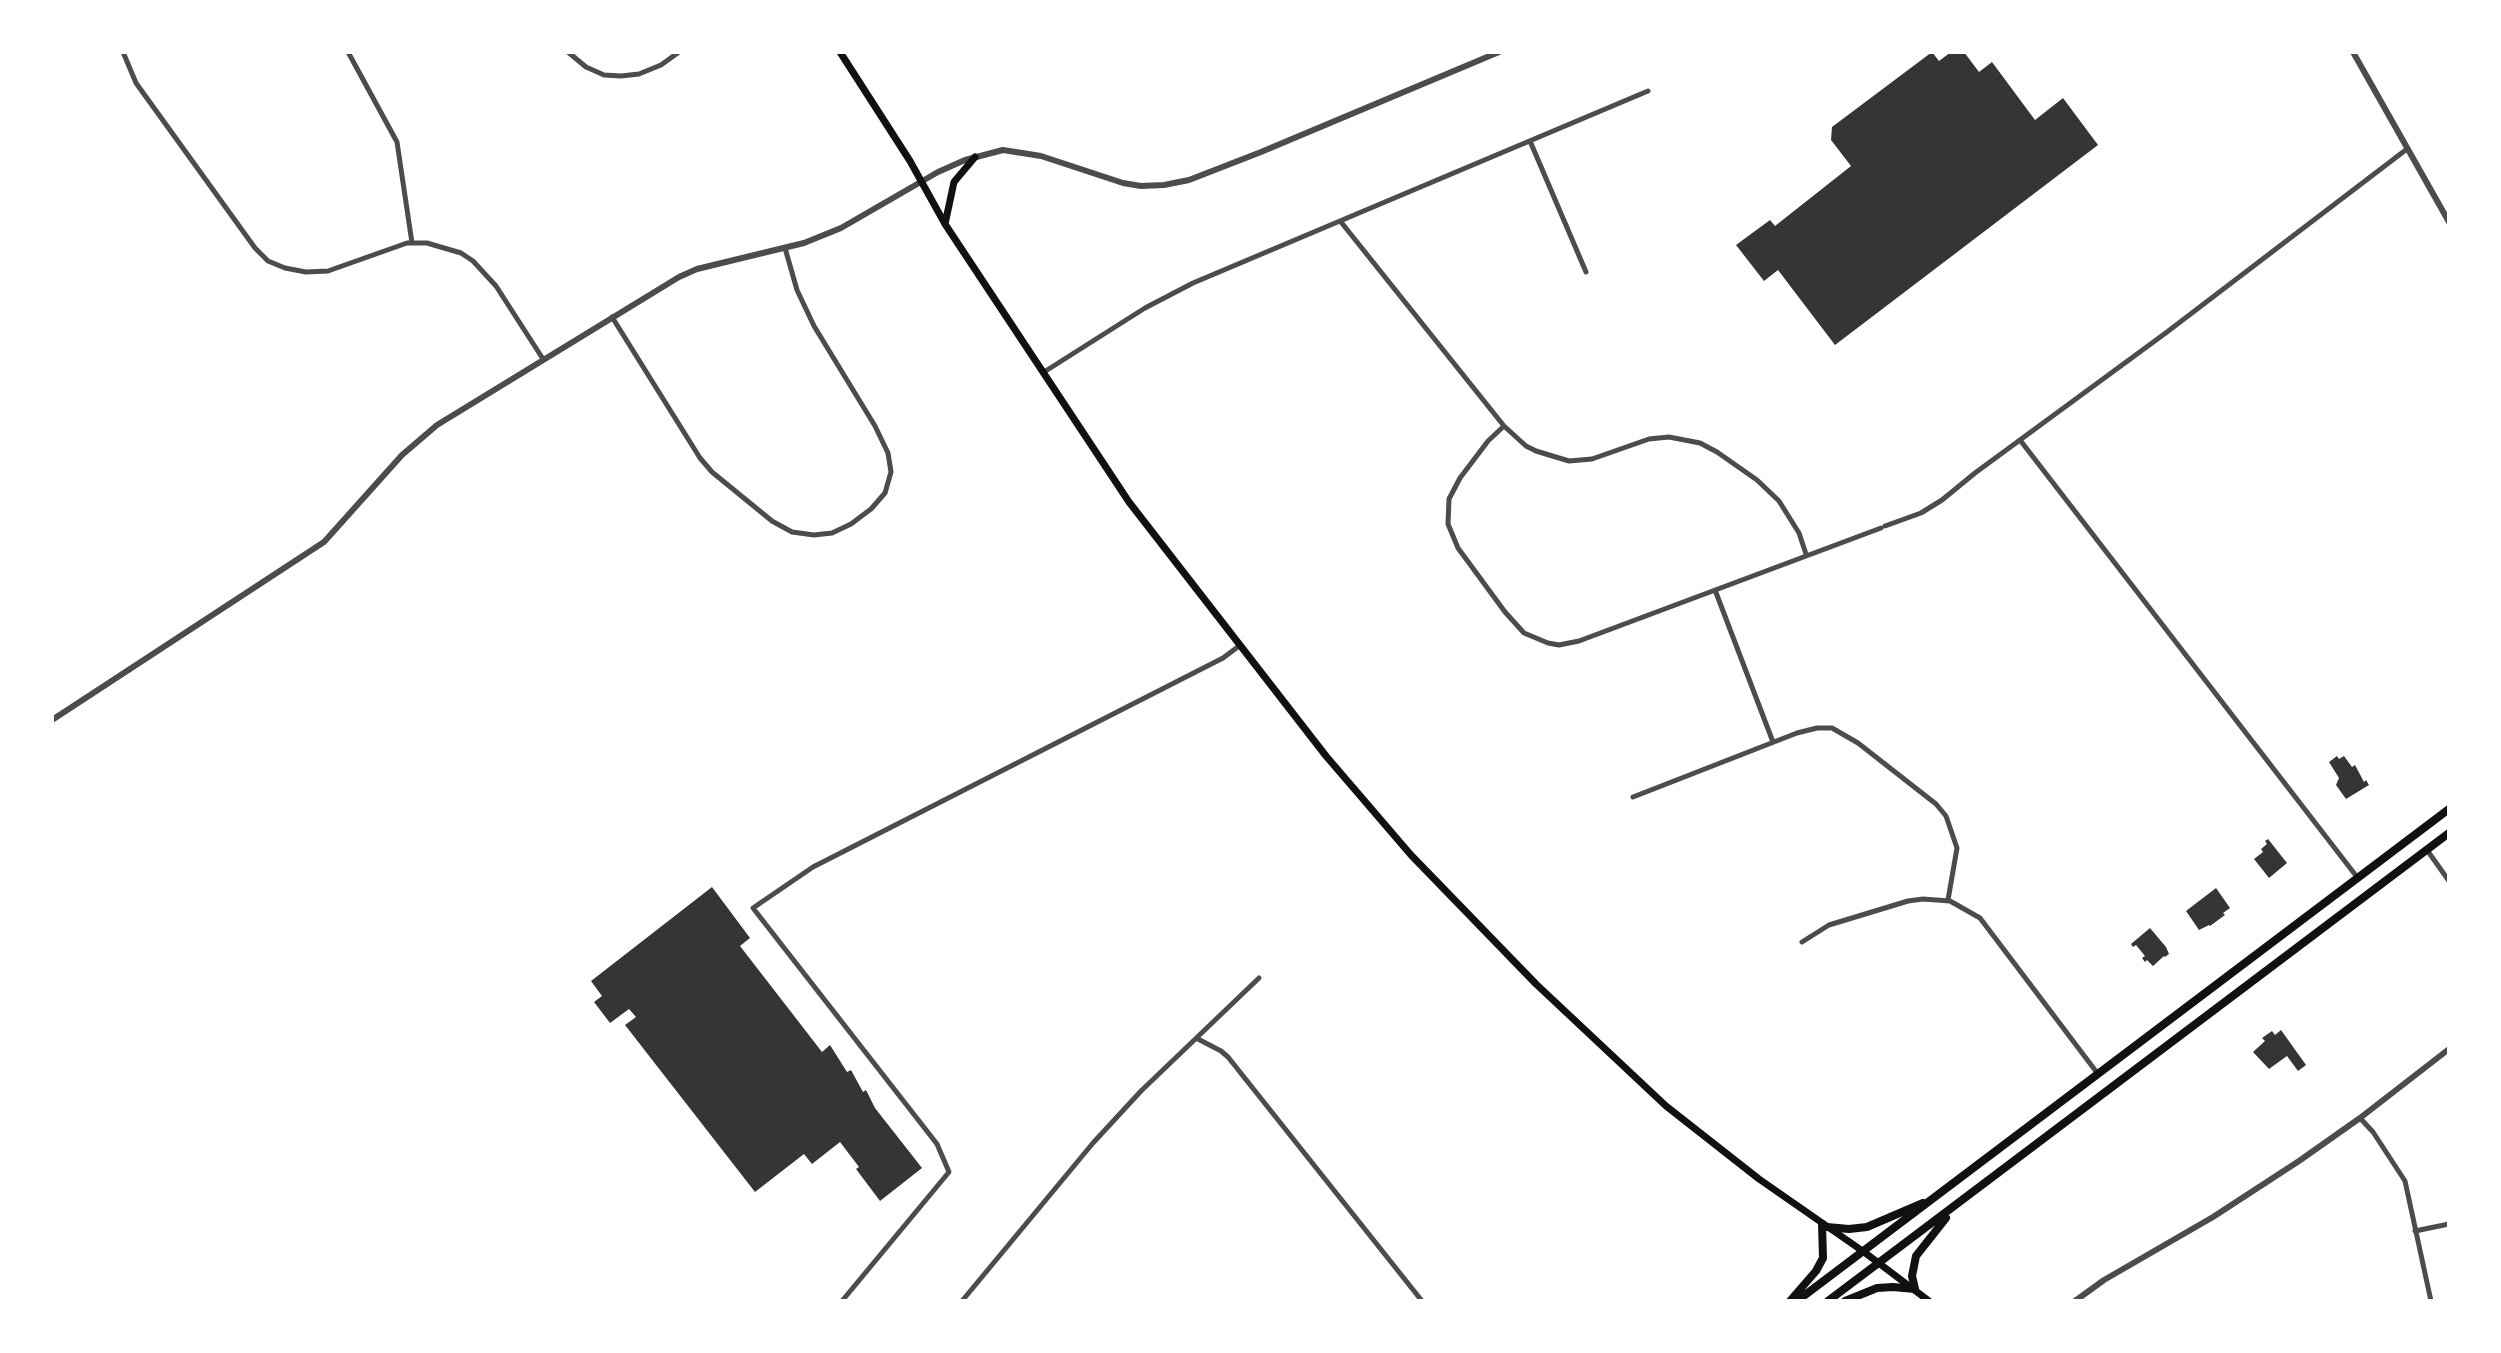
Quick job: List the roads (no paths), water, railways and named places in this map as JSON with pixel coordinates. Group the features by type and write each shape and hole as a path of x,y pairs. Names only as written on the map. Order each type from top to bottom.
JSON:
{"highway":[{"path":"1797,1301 2449,809"},
{"path":"1828,1301 2449,833"},
{"path":"1790,1301 1823,1258 1825,1225 1849,1229 1867,1227 1932,1200"},
{"path":"1845,1301 1877,1288 1915,1289 1912,1276 1916,1256 1954,1207"}],"main road":[{"path":"840,52 910,161 945,224 1129,502 1326,756 1411,855 1536,984 1686,1123 1929,1301"},
{"path":"945,224 954,182 975,157"}],"street":[{"path":"123,52 136,83 255,248 268,261 306,272 328,271 412,243 427,243 461,253 473,261 496,286 543,359"},
{"path":"348,52 397,142 412,243"},
{"path":"568,52 586,67 604,75 621,76 639,74 661,65 679,52"},
{"path":"52,720 324,542 419,439 437,425 679,277 697,269 785,248 841,228 954,164 1003,150 1026,152 1141,186 1189,180 1499,52"},
{"path":"2353,52 2449,222"},
{"path":"1044,372 1145,308 1193,283 1648,91"},
{"path":"1530,141 1586,272"},
{"path":"1504,426 1488,441 1460,478 1449,499 1448,524 1458,548 1524,633 1548,643 1570,644 1921,513 1935,505 2407,149"},
{"path":"1341,222 1513,436 1536,451 1569,461 1592,459 1649,439 1669,437 1700,443 1757,480 1779,501 1799,533 1806,554"},
{"path":"612,317 700,458 712,472 772,521 792,532 814,535 832,533 871,509 885,493 891,472 888,453 814,326 797,290 785,248"},
{"path":"2020,440 2358,878"},
{"path":"1715,590 1773,742"},
{"path":"842,1301 949,1172 937,1144 753,908 813,867 1209,665 1239,646"},
{"path":"1633,797 1773,742 1817,728 1832,728 1858,743 1936,804 1946,816 1957,848 1948,900"},
{"path":"2427,850 2449,881"},
{"path":"1802,942 1829,925 1908,901 1948,900 1980,918 2098,1074"},
{"path":"962,1301 1093,1143 1141,1091 1259,978"},
{"path":"1197,1039 1228,1057 1422,1301"},
{"path":"2075,1301 2104,1280 2243,1198 2360,1118 2449,1049"},
{"path":"2360,1118 2373,1132 2405,1181 2431,1301"},
{"path":"2415,1231 2449,1224"}]}
